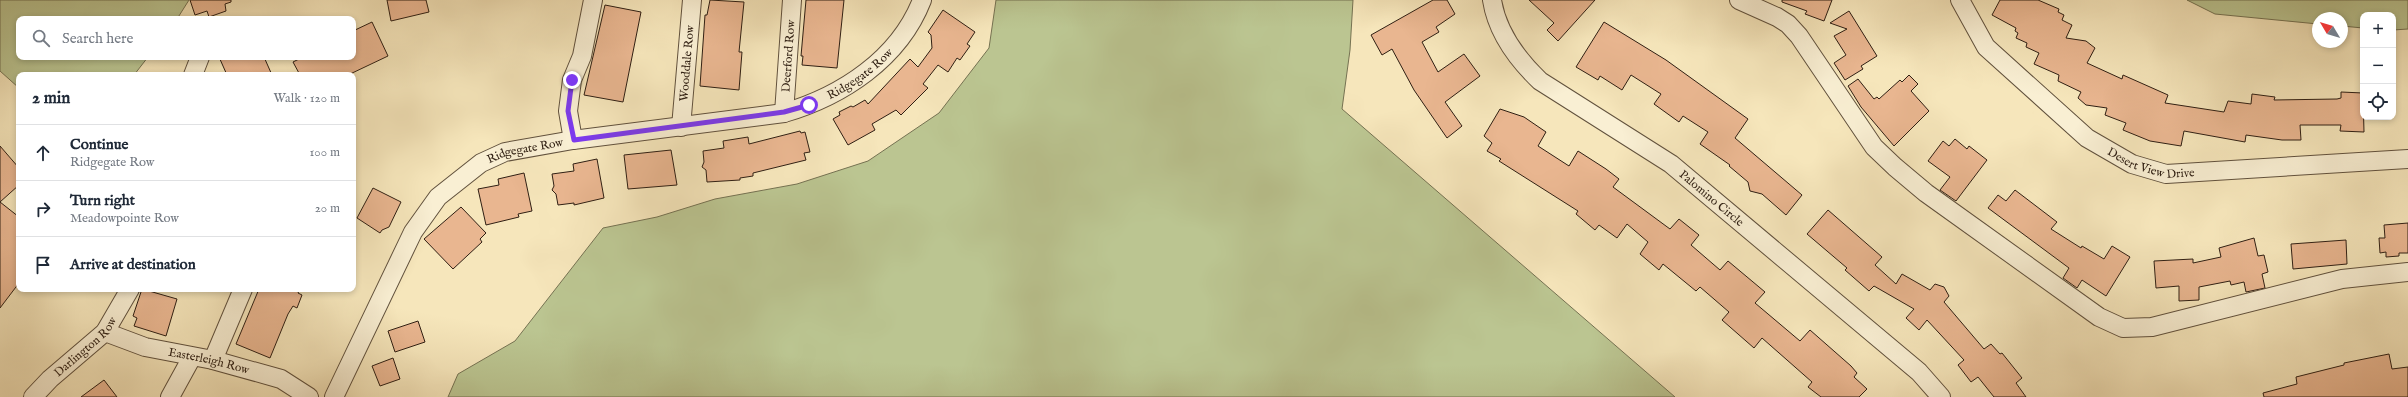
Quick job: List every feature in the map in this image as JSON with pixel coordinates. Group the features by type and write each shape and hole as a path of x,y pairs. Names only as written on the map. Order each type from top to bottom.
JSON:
{"street":[{"path":"574,140 568,111 572,80 582,56 593,0"},
{"name":"Wooddale Row","path":"681,127 692,0"},
{"name":"Deerford Row","path":"784,112 792,0"},
{"name":"Ridgegate Row","path":"334,397 413,232 438,197 481,163 505,152 574,140 681,127 784,112 809,105 860,78 882,60 916,15 922,0"},
{"name":"Palomino Circle","path":"1492,0 1505,38 1519,58 1540,81 1671,164 1919,372 1941,397"},
{"path":"1739,0 1788,24 1799,36 1874,146 1895,167 1926,193 2099,317 2123,328 2152,327 2342,279 2408,272"},
{"name":"Desert View Drive","path":"1960,0 1986,47 2087,138 2132,164 2166,174 2408,159"},
{"path":"194,72 199,60"},
{"name":"Darlington Row","path":"33,397 50,379 105,332 128,292"},
{"path":"213,360 242,292"},
{"name":"Easterleigh Row","path":"105,332 145,347 213,360 281,379 309,397"},
{"path":"170,397 192,357"}],"green space":[{"path":"0,0 189,0 179,16 16,16 16,60 146,60 136,72 16,72 16,85 0,71"},
{"path":"996,0 1353,0 1350,50 1342,109 1675,397 448,397 458,374 515,341 603,228 657,217 715,199 797,184 868,161 939,113 989,48"},
{"path":"2187,0 2408,0 2408,29 2396,30 2396,12 2360,12 2360,28 2348,27 2348,12 2312,12 2312,23 2215,14"}],"building":[{"path":"190,0 231,0 231,2 225,4 226,11 212,16 209,16 207,11 195,15"},
{"path":"387,0 426,0 429,12 391,21"},
{"path":"710,0 744,2 739,52 742,52 739,90 700,86 705,15 707,15"},
{"path":"806,0 844,0 837,68 802,65 803,56 801,56"},
{"path":"1433,0 1447,0 1455,14 1436,27 1439,32 1422,42 1438,72 1464,54 1480,76 1445,102 1462,126 1447,138 1414,90 1392,49 1382,55 1371,35"},
{"path":"1529,0 1595,0 1558,41 1547,30 1554,23"},
{"path":"1782,0 1832,0 1824,21 1805,14 1807,11 1782,2"},
{"path":"2000,0 2038,0 2059,9 2058,12 2064,15 2062,20 2072,25 2066,38 2086,41 2095,48 2087,63 2122,79 2123,75 2168,95 2165,103 2224,112 2228,101 2251,104 2252,94 2275,97 2274,100 2337,99 2341,98 2341,92 2360,93 2360,120 2364,120 2364,132 2340,131 2341,125 2300,125 2301,140 2282,140 2246,135 2245,142 2184,131 2181,146 2150,141 2123,130 2126,123 2105,115 2107,108 2086,105 2078,98 2081,92 2058,81 2059,75 2034,64 2039,53 2026,47 2027,43 2016,38 2018,33 2015,31 2016,28 1992,15"},
{"path":"605,5 641,12 623,102 584,95"},
{"path":"943,10 975,32 967,44 970,46 960,60 957,58 948,72 938,65 923,84 928,88 901,115 896,110 872,124 875,130 848,145 833,119 840,115 839,112 851,106 853,107 865,100 868,104 910,59 918,67 932,48 931,35 928,32"},
{"path":"1849,11 1877,56 1861,66 1863,69 1845,80 1834,63 1846,55 1834,36 1847,29 1830,23"},
{"path":"372,22 388,56 354,72 298,72 293,62 297,60 356,60 356,30"},
{"path":"1604,22 1666,60 1748,119 1735,138 1802,195 1786,215 1762,194 1750,191 1748,182 1729,166 1730,165 1700,144 1708,132 1683,116 1679,122 1654,104 1661,94 1631,75 1622,90 1600,76 1598,80 1576,67"},
{"path":"220,60 265,60 271,72 226,72"},
{"path":"1909,75 1918,84 1911,91 1929,111 1894,146 1861,107 1848,86 1858,79 1874,99 1877,97 1879,99 1900,80 1902,82"},
{"path":"1500,109 1524,117 1546,132 1538,146 1569,166 1578,151 1606,169 1619,179 1613,187 1670,229 1679,219 1699,235 1691,245 1720,270 1728,261 1765,292 1755,303 1800,341 1810,330 1851,366 1857,373 1854,377 1867,389 1859,397 1821,397 1808,387 1812,382 1762,338 1754,348 1722,320 1729,312 1700,287 1696,291 1663,264 1659,270 1640,254 1648,242 1627,224 1617,238 1599,225 1595,230 1576,214 1578,211 1499,161 1501,159 1487,151 1492,143 1484,136"},
{"path":"800,131 801,133 805,132 810,152 804,153 806,160 753,173 753,176 740,178 740,180 707,182 706,170 702,167 704,162 703,151 724,148 723,141 748,137 749,144"},
{"path":"1955,139 1967,149 1969,146 1987,160 1956,201 1940,190 1950,177 1928,161 1943,141 1949,146"},
{"path":"0,146 16,165 16,188 0,202"},
{"path":"671,150 677,185 628,189 624,155"},
{"path":"597,159 604,198 574,205 574,203 558,205 556,194 552,190 554,186 552,174 574,171 573,164"},
{"path":"524,173 532,211 518,214 519,217 486,225 478,189 499,185 498,179"},
{"path":"373,188 401,202 389,227 382,230 380,233 357,218"},
{"path":"2015,190 2057,222 2051,229 2081,248 2082,246 2104,259 2112,246 2130,257 2106,296 2082,280 2077,288 2063,278 2069,268 1988,208 1998,195 2006,201"},
{"path":"0,202 16,215 16,287 0,308"},
{"path":"461,207 486,233 480,239 482,242 453,269 424,239"},
{"path":"1828,210 1882,257 1875,265 1896,284 1902,274 1930,290 1935,284 1944,287 1949,296 1944,302 1984,349 1991,344 2000,354 2002,353 2022,378 2016,383 2026,397 1994,397 1978,377 1971,382 1958,365 1964,360 1927,320 1919,330 1906,318 1914,309 1874,286 1869,291 1845,270 1847,268 1807,234"},
{"path":"2408,223 2408,253 2399,253 2399,256 2386,257 2386,252 2380,253 2379,238 2385,238 2384,225"},
{"path":"2254,238 2258,256 2264,255 2268,272 2262,274 2265,288 2246,292 2244,282 2231,285 2230,281 2199,287 2199,300 2179,301 2179,286 2156,288 2154,261 2193,259 2193,263 2221,257 2219,248"},
{"path":"2346,240 2347,264 2293,269 2291,244"},
{"path":"141,292 152,292 177,299 166,336 134,326 137,318 133,316"},
{"path":"258,292 298,292 302,295 297,308 293,306 288,314 270,358 236,344"},
{"path":"418,321 425,342 395,352 388,331"},
{"path":"2389,354 2392,369 2408,367 2408,397 2264,397 2263,393 2297,384 2296,377 2344,365 2344,363"},
{"path":"393,358 400,379 380,386 372,366"},
{"path":"104,380 117,397 81,397"}],"route":[{"path":"572,80 568,111 574,140 681,127 784,112 809,105"}]}
